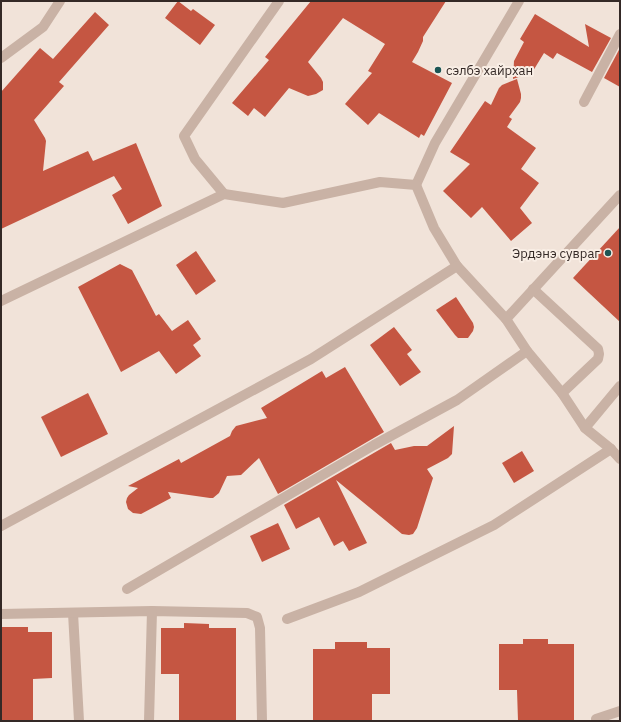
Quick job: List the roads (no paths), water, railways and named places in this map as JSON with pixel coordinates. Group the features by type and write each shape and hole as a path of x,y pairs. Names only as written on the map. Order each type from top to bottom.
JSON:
{"street":[{"path":"1,58 43,27 60,1"},
{"path":"224,194 195,159 184,136 279,1"},
{"path":"519,1 436,143 416,185 434,228 457,266 506,319 527,350 562,393 584,428 611,449 620,459"},
{"path":"584,102 620,34"},
{"path":"1,301 224,194 283,203 380,182 416,185"},
{"path":"506,319 620,195"},
{"path":"1,526 311,359 457,266"},
{"path":"533,289 598,349 598,359 562,393"},
{"path":"127,589 367,449 457,400 527,350"},
{"path":"584,428 620,386"},
{"path":"287,619 360,592 494,525 611,449"},
{"path":"149,721 152,611"},
{"path":"1,614 152,611 247,613 257,617 260,628 262,721"},
{"path":"73,613 79,721"},
{"path":"596,719 620,711"}],"place":[{"name":"сэлбэ хайрхан","path":"438,70"},
{"name":"Эрдэнэ сувраг","path":"608,253"}]}
